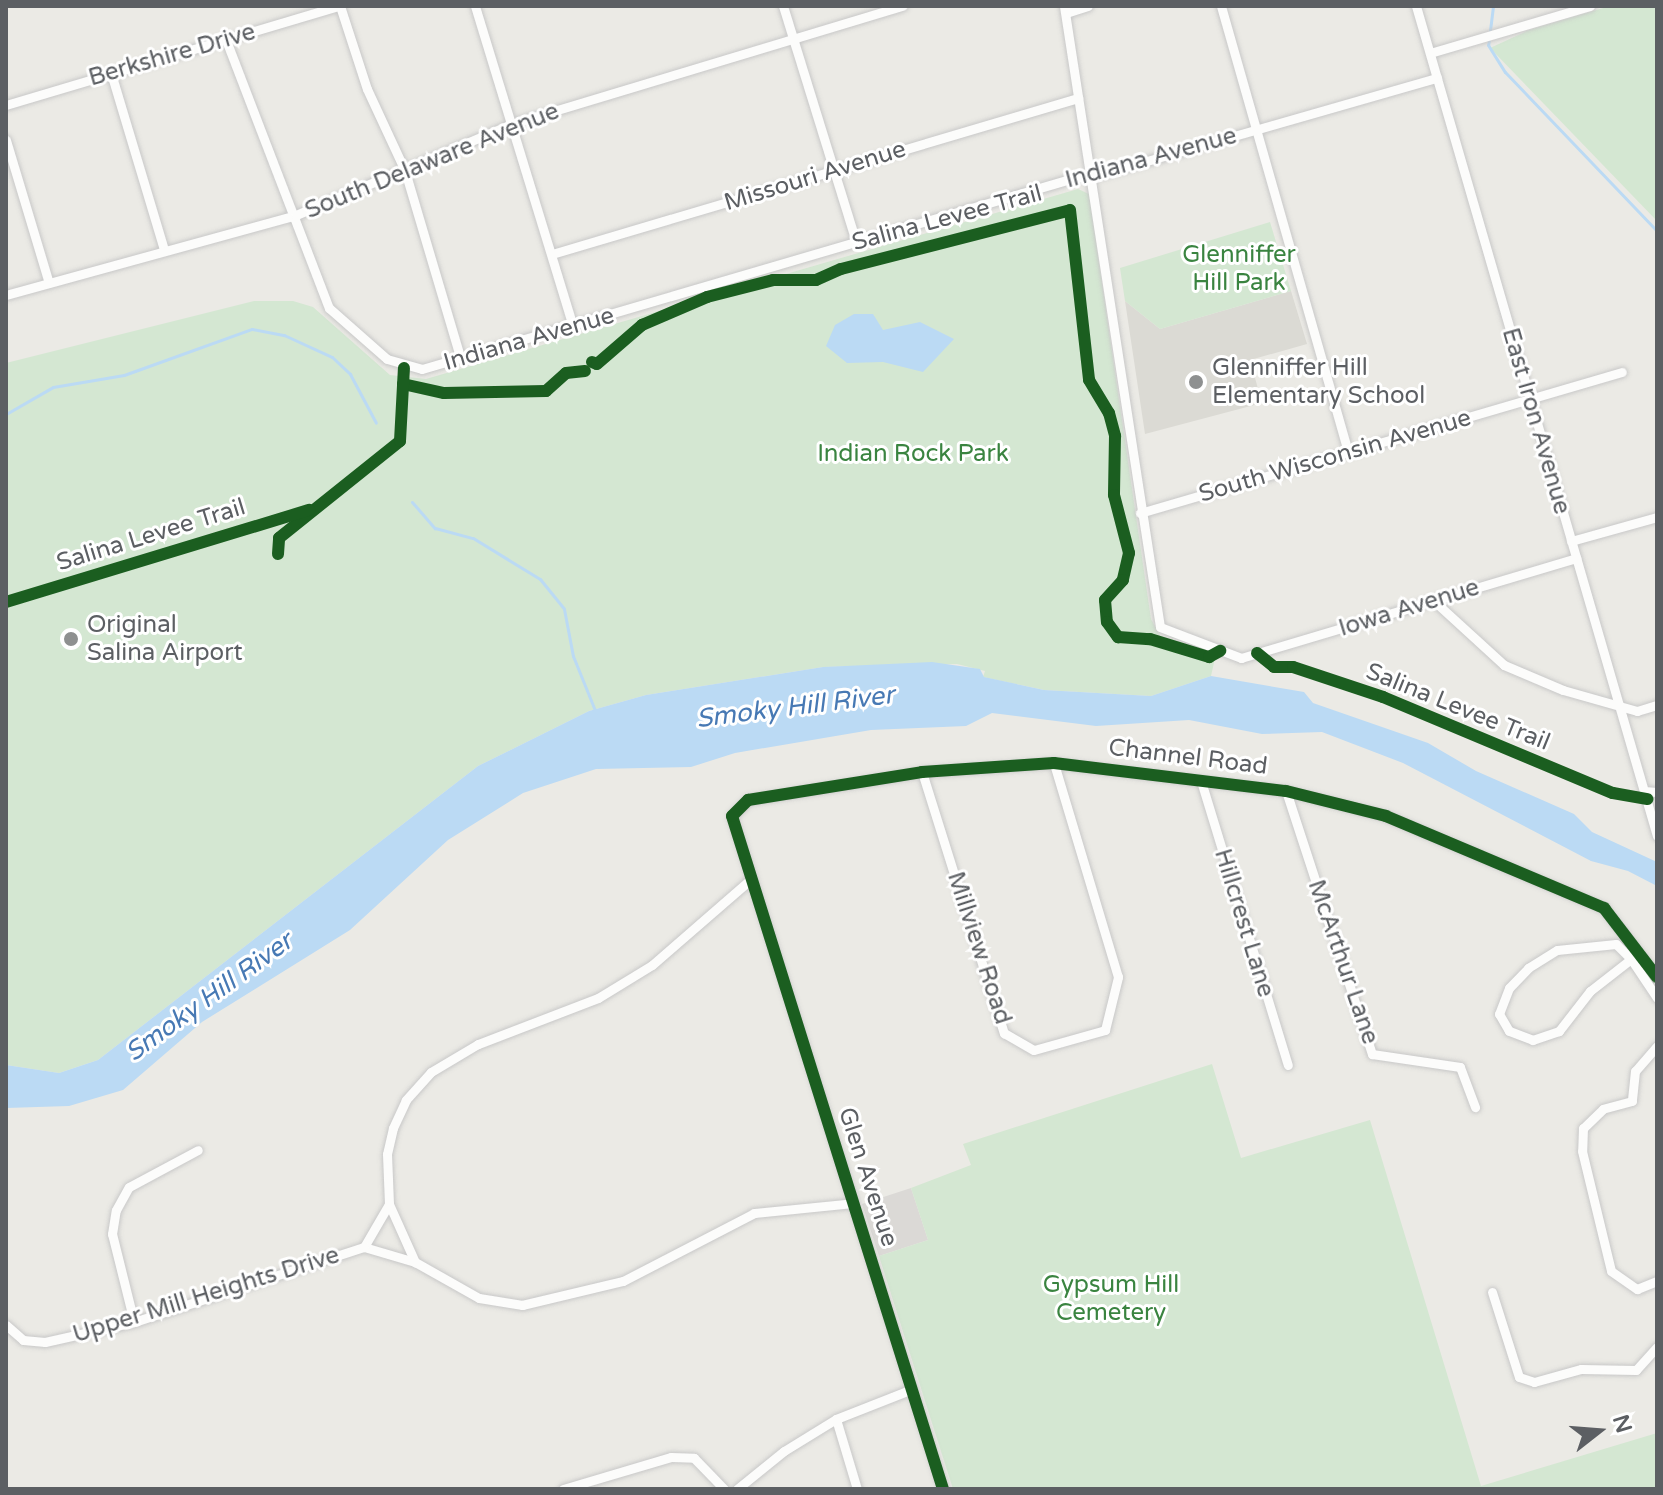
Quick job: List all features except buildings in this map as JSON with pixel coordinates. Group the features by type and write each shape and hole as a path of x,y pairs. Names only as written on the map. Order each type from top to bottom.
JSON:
{"street":[{"name":"Berkshire Drive","path":"6,105 339,6"},
{"path":"339,6 367,89 405,171 460,357"},
{"path":"475,6 573,327"},
{"path":"783,6 856,242"},
{"name":"South Delaware Avenue","path":"6,295 296,215 511,124 903,6"},
{"path":"1088,6 1065,10 1140,513"},
{"path":"1221,6 1348,451"},
{"name":"East Iron Avenue","path":"1416,6 1657,836"},
{"path":"1430,53 1590,6"},
{"path":"226,40 257,130 296,215"},
{"path":"111,73 164,250"},
{"name":"Indiana Avenue","path":"296,215 329,308 404,368 422,369 1077,177 1091,177 1437,78"},
{"name":"Missouri Avenue","path":"552,254 1078,98"},
{"path":"6,140 49,283"},
{"name":"South Wisconsin Avenue","path":"1140,513 1622,372"},
{"name":"Iowa Avenue","path":"1140,513 1160,627 1241,658 1576,558"},
{"path":"1571,541 1657,517"},
{"path":"1434,601 1504,665 1637,711 1657,705"},
{"name":"Channel Road","path":"751,879 732,816 748,800 922,772 1054,763 1286,791 1386,816 1604,908 1657,977"},
{"name":"Millview Road","path":"922,772 1004,1033 1034,1050 1105,1030 1118,977 1054,763"},
{"name":"Hillcrest Lane","path":"1201,781 1288,1065"},
{"name":"McArthur Lane","path":"1286,791 1372,1054 1460,1067 1475,1107"},
{"path":"1644,791 1657,792"},
{"path":"415,1262 389,1204 387,1154 393,1128 406,1100 450,1056 598,998 652,965 751,879"},
{"name":"Glen Avenue","path":"751,879 943,1489"},
{"path":"1631,959 1590,991 1559,1031 1533,1040 1509,1031 1499,1014 1509,988 1557,950 1616,944 1631,959 1657,998"},
{"path":"1657,1046 1635,1071 1632,1101 1603,1109 1583,1128 1582,1151 1611,1271 1637,1289 1657,1281"},
{"path":"134,1322 112,1234 116,1210 129,1187 198,1150"},
{"name":"Upper Mill Heights Drive","path":"6,1325 23,1340 45,1342 134,1322 364,1247 415,1262 479,1298 522,1305 623,1281 754,1213 854,1203"},
{"name":"Upper Mill Heights Drive","path":"364,1247 389,1204"},
{"path":"1492,1292 1519,1377 1534,1382 1581,1369 1636,1370 1657,1347"},
{"path":"737,1489 784,1451 836,1419 912,1389"},
{"path":"836,1419 857,1489"},
{"path":"563,1489 671,1457 694,1458 724,1489"}],"shaded area":[{"name":"Glenniffer Hill Elementary School","path":"1291,291 1307,344 1250,360 1262,403 1145,434 1125,301 1160,329"},
{"path":"911,1188 928,1240 879,1256 862,1204"}],"green space":[{"path":"1610,6 1657,6 1657,221 1490,48 1529,30"},
{"name":"Indian Rock Park","path":"1078,189 1089,194 1151,619 1160,636 1216,654 1211,676 1151,696 1044,690 983,677 985,671 957,664 823,667 646,695 589,711 478,766 98,1060 59,1073 6,1065 6,363 254,301 293,301 313,307 390,375 426,379"},
{"name":"Glenniffer Hill Park","path":"1270,222 1291,291 1160,329 1125,301 1120,268"},
{"name":"Gypsum Hill Cemetery","path":"1212,1064 1241,1158 1370,1120 1481,1486 1657,1433 1657,1489 953,1489 879,1256 928,1240 911,1188 971,1165 963,1144"}],"water":[{"path":"854,314 873,314 883,330 920,322 954,339 923,372 883,362 847,363 826,346 835,325"},
{"name":"Smoky Hill River","path":"932,662 980,669 984,677 1044,690 1151,696 1211,676 1304,692 1313,703 1428,743 1476,771 1574,814 1592,832 1657,862 1657,886 1628,871 1591,861 1403,763 1322,732 1262,734 1189,720 1096,726 992,713 966,726 871,730 735,753 691,767 596,769 523,793 448,840 350,930 202,1022 123,1090 69,1106 6,1108 6,1065 59,1073 98,1060 478,766 589,711 646,695 823,667"}],"waterway":[{"path":"1493,6 1488,45 1505,72 1657,231"},
{"path":"6,414 53,387 124,375 252,329 284,335 332,357 350,374 376,423"},
{"path":"412,502 435,528 473,538 540,579 564,609 573,656 596,713"}],"cycle path":[{"name":"Salina Levee Trail","path":"592,362 597,364 642,325 707,297 773,280 816,280 841,269 1070,210 1089,380 1109,413 1115,436 1114,495 1129,553 1123,580 1105,600 1107,622 1118,637 1150,639 1209,657 1220,651"},
{"path":"278,554 279,538 400,441 404,368"},
{"path":"403,384 444,393 546,391 566,373 585,371"},
{"name":"Salina Levee Trail","path":"6,602 309,510"},
{"name":"Salina Levee Trail","path":"1257,653 1274,667 1293,667 1383,697 1613,793 1647,799"},
{"path":"943,1489 732,816 748,800 922,772 1054,763 1286,791 1386,816 1604,908 1657,977"}],"place":[{"name":"Glenniffer Hill Elementary School","path":"1196,382"},
{"name":"Original Salina Airport","path":"71,639"}]}
